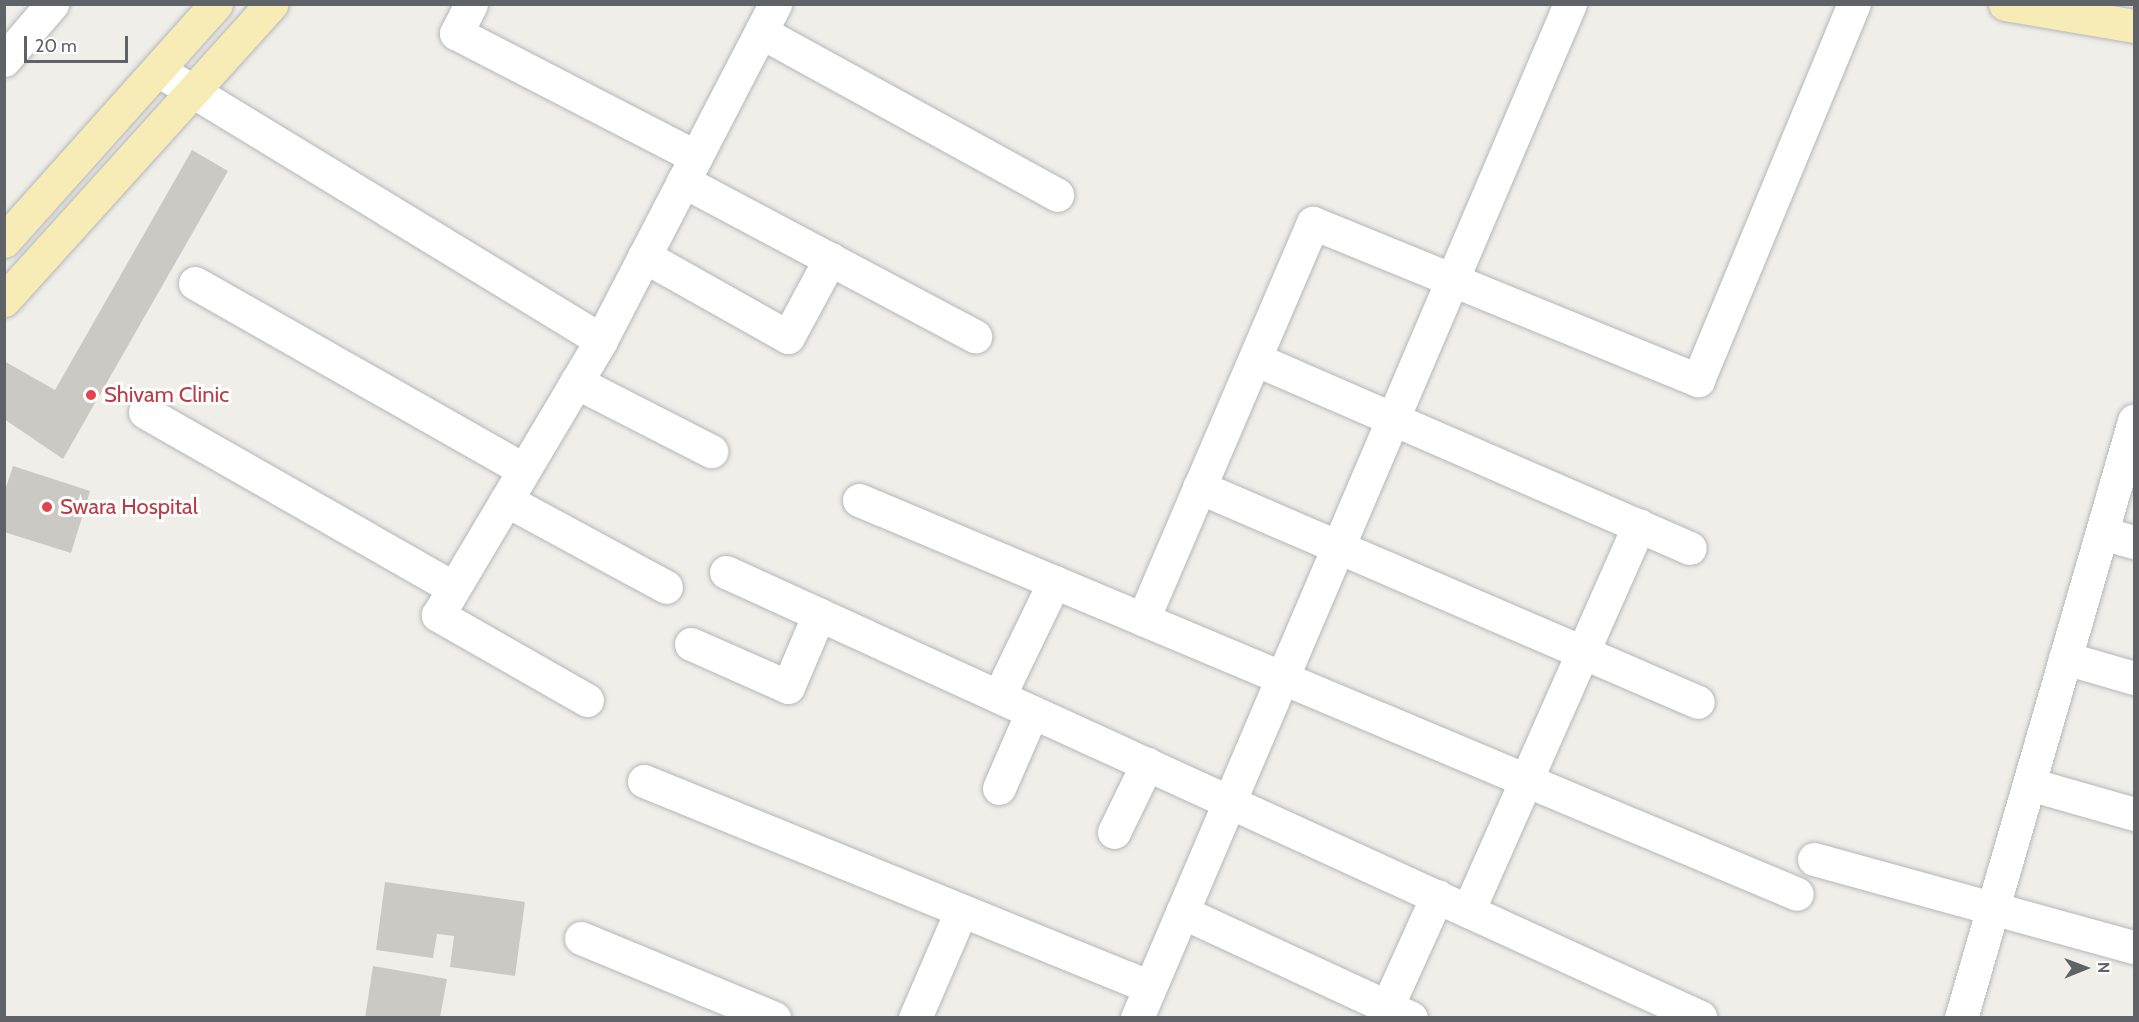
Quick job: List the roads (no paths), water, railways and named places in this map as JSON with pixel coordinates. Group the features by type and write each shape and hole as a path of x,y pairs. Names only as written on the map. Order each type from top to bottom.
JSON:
{"main road":[{"path":"4,241 216,4"},
{"path":"4,300 194,93 272,4"},
{"path":"2005,4 2134,26"}],"street":[{"path":"4,60 52,4"},
{"path":"471,4 456,33 689,169 830,259 975,336"},
{"path":"1137,1017 1456,281 1570,4"},
{"path":"1143,619 1313,223 1698,380 1854,4"},
{"path":"587,700 438,615 601,340 768,18 1057,195"},
{"path":"158,70 601,340"},
{"path":"644,256 788,337 830,259"},
{"path":"195,283 524,470"},
{"path":"1255,359 1690,548"},
{"path":"576,382 711,452"},
{"path":"145,412 453,588"},
{"path":"1961,1017 2134,421"},
{"path":"1199,487 1698,702"},
{"path":"506,500 666,587"},
{"path":"859,500 1797,894"},
{"path":"1468,911 1639,525"},
{"path":"2102,533 2134,542"},
{"path":"726,573 1700,1017"},
{"path":"999,696 1054,582"},
{"path":"691,644 788,687 819,614"},
{"path":"2065,658 2134,678"},
{"path":"999,788 1032,712"},
{"path":"1114,832 1148,764"},
{"path":"644,781 1150,987"},
{"path":"2029,784 2134,814"},
{"path":"1814,859 1992,911 2134,947"},
{"path":"1182,912 1393,1014 1437,896"},
{"path":"915,1017 961,911"},
{"path":"581,938 774,1017"}],"place":[{"name":"Shivam Clinic","path":"91,395"},
{"name":"Swara Hospital","path":"47,507"}]}
